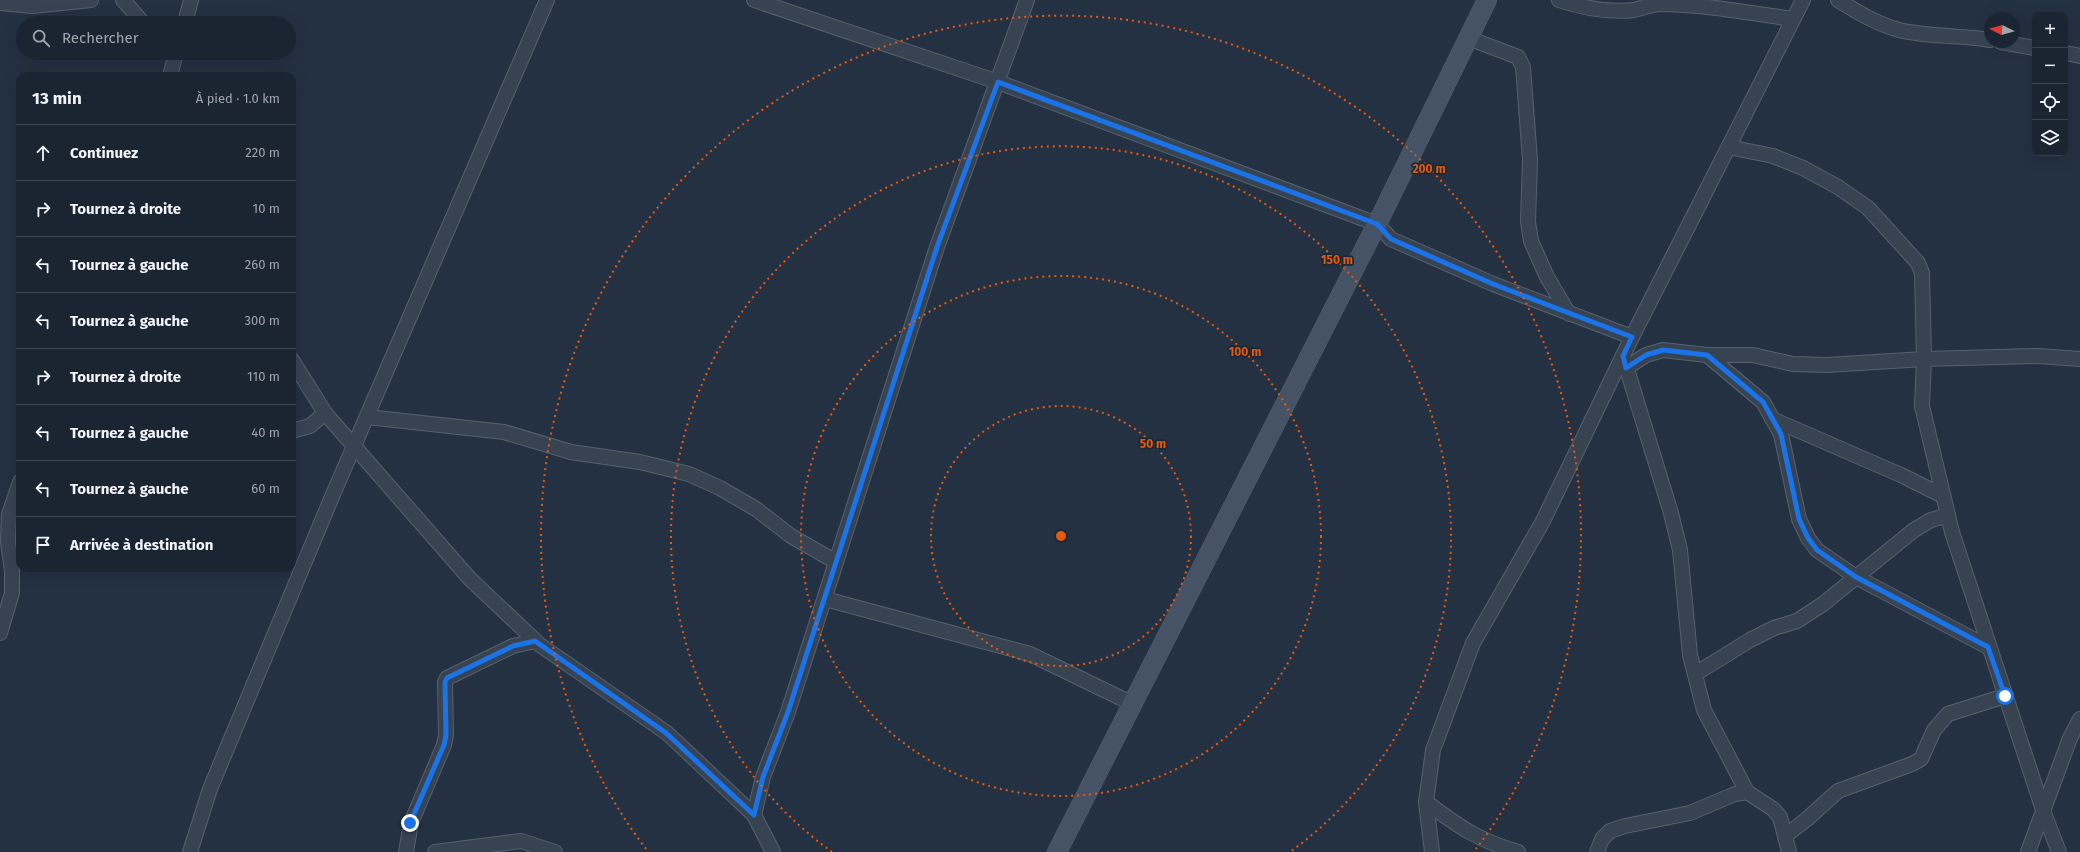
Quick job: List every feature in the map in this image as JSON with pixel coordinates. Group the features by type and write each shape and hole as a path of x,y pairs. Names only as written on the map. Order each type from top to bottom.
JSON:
{"main road":[{"path":"1057,852 1377,224 1487,0"}],"street":[{"path":"0,3 32,6 91,0"},
{"path":"123,0 137,16"},
{"path":"186,16 191,0"},
{"path":"190,852 210,789 354,446 547,0"},
{"path":"754,0 998,82 1377,224 1391,239 1493,284 1632,337"},
{"path":"754,815 763,777 788,712 937,247 1027,0"},
{"path":"1559,0 1582,8 1634,10 1662,4 1793,19"},
{"path":"1432,852 1426,802 1434,750 1473,644 1543,520 1625,362 1632,337 1803,0"},
{"path":"1838,0 1861,14 1899,30 1984,39"},
{"path":"1468,38 1518,58 1523,67 1530,160 1528,222 1531,241 1547,277 1570,314"},
{"path":"2020,45 2032,47"},
{"path":"2068,54 2080,56"},
{"path":"171,72 172,60"},
{"path":"1729,147 1773,156 1803,168 1824,179 1868,208 1918,263 1922,273 1924,359 1922,406 1943,496 1988,647 2044,813 2059,852"},
{"path":"1625,362 1663,350 1707,355 1753,355 1793,364 1827,365 1924,359 2038,356 2080,359"},
{"path":"1707,355 1763,402 1781,434 1799,519 1808,538 1817,550 1856,577 1988,647"},
{"path":"1625,362 1671,513 1680,550 1690,655 1704,710 1747,792 1773,809 1780,817 1790,852"},
{"path":"296,366 325,413 470,579 535,641 666,733 754,815 768,850"},
{"path":"296,430 310,426 325,413"},
{"path":"367,417 504,432 571,452 640,462 689,474 720,488 756,509 791,536 836,562"},
{"path":"1772,419 1901,475 1943,496"},
{"path":"0,632 12,593 12,571 8,542 9,514 16,494"},
{"path":"1695,674 1750,640 1774,628 1797,621 1823,604 1914,530 1931,520 1948,515"},
{"path":"825,599 1030,654 1133,704"},
{"path":"406,852 410,823 444,745 446,735 445,682 447,678 513,646 535,641"},
{"path":"1785,836 1807,819 1838,791 1912,764 1921,759 1934,730 1948,714 2005,696"},
{"path":"2028,852 2044,813 2070,738 2080,719"},
{"path":"1597,852 1602,839 1610,831 1625,826 1690,814 1735,794 1747,792"},
{"path":"1426,802 1460,828 1491,844 1518,852"},
{"path":"435,852 521,841 555,852"}],"route":[{"path":"410,823 444,745 446,735 444,686 447,678 513,646 535,641 666,733 754,815 763,777 788,712 937,247 998,82 1377,224 1391,239 1493,284 1632,337 1623,356 1626,368 1646,355 1663,350 1707,355 1763,402 1781,434 1799,519 1808,538 1817,550 1856,577 1988,647 2005,696"}]}
